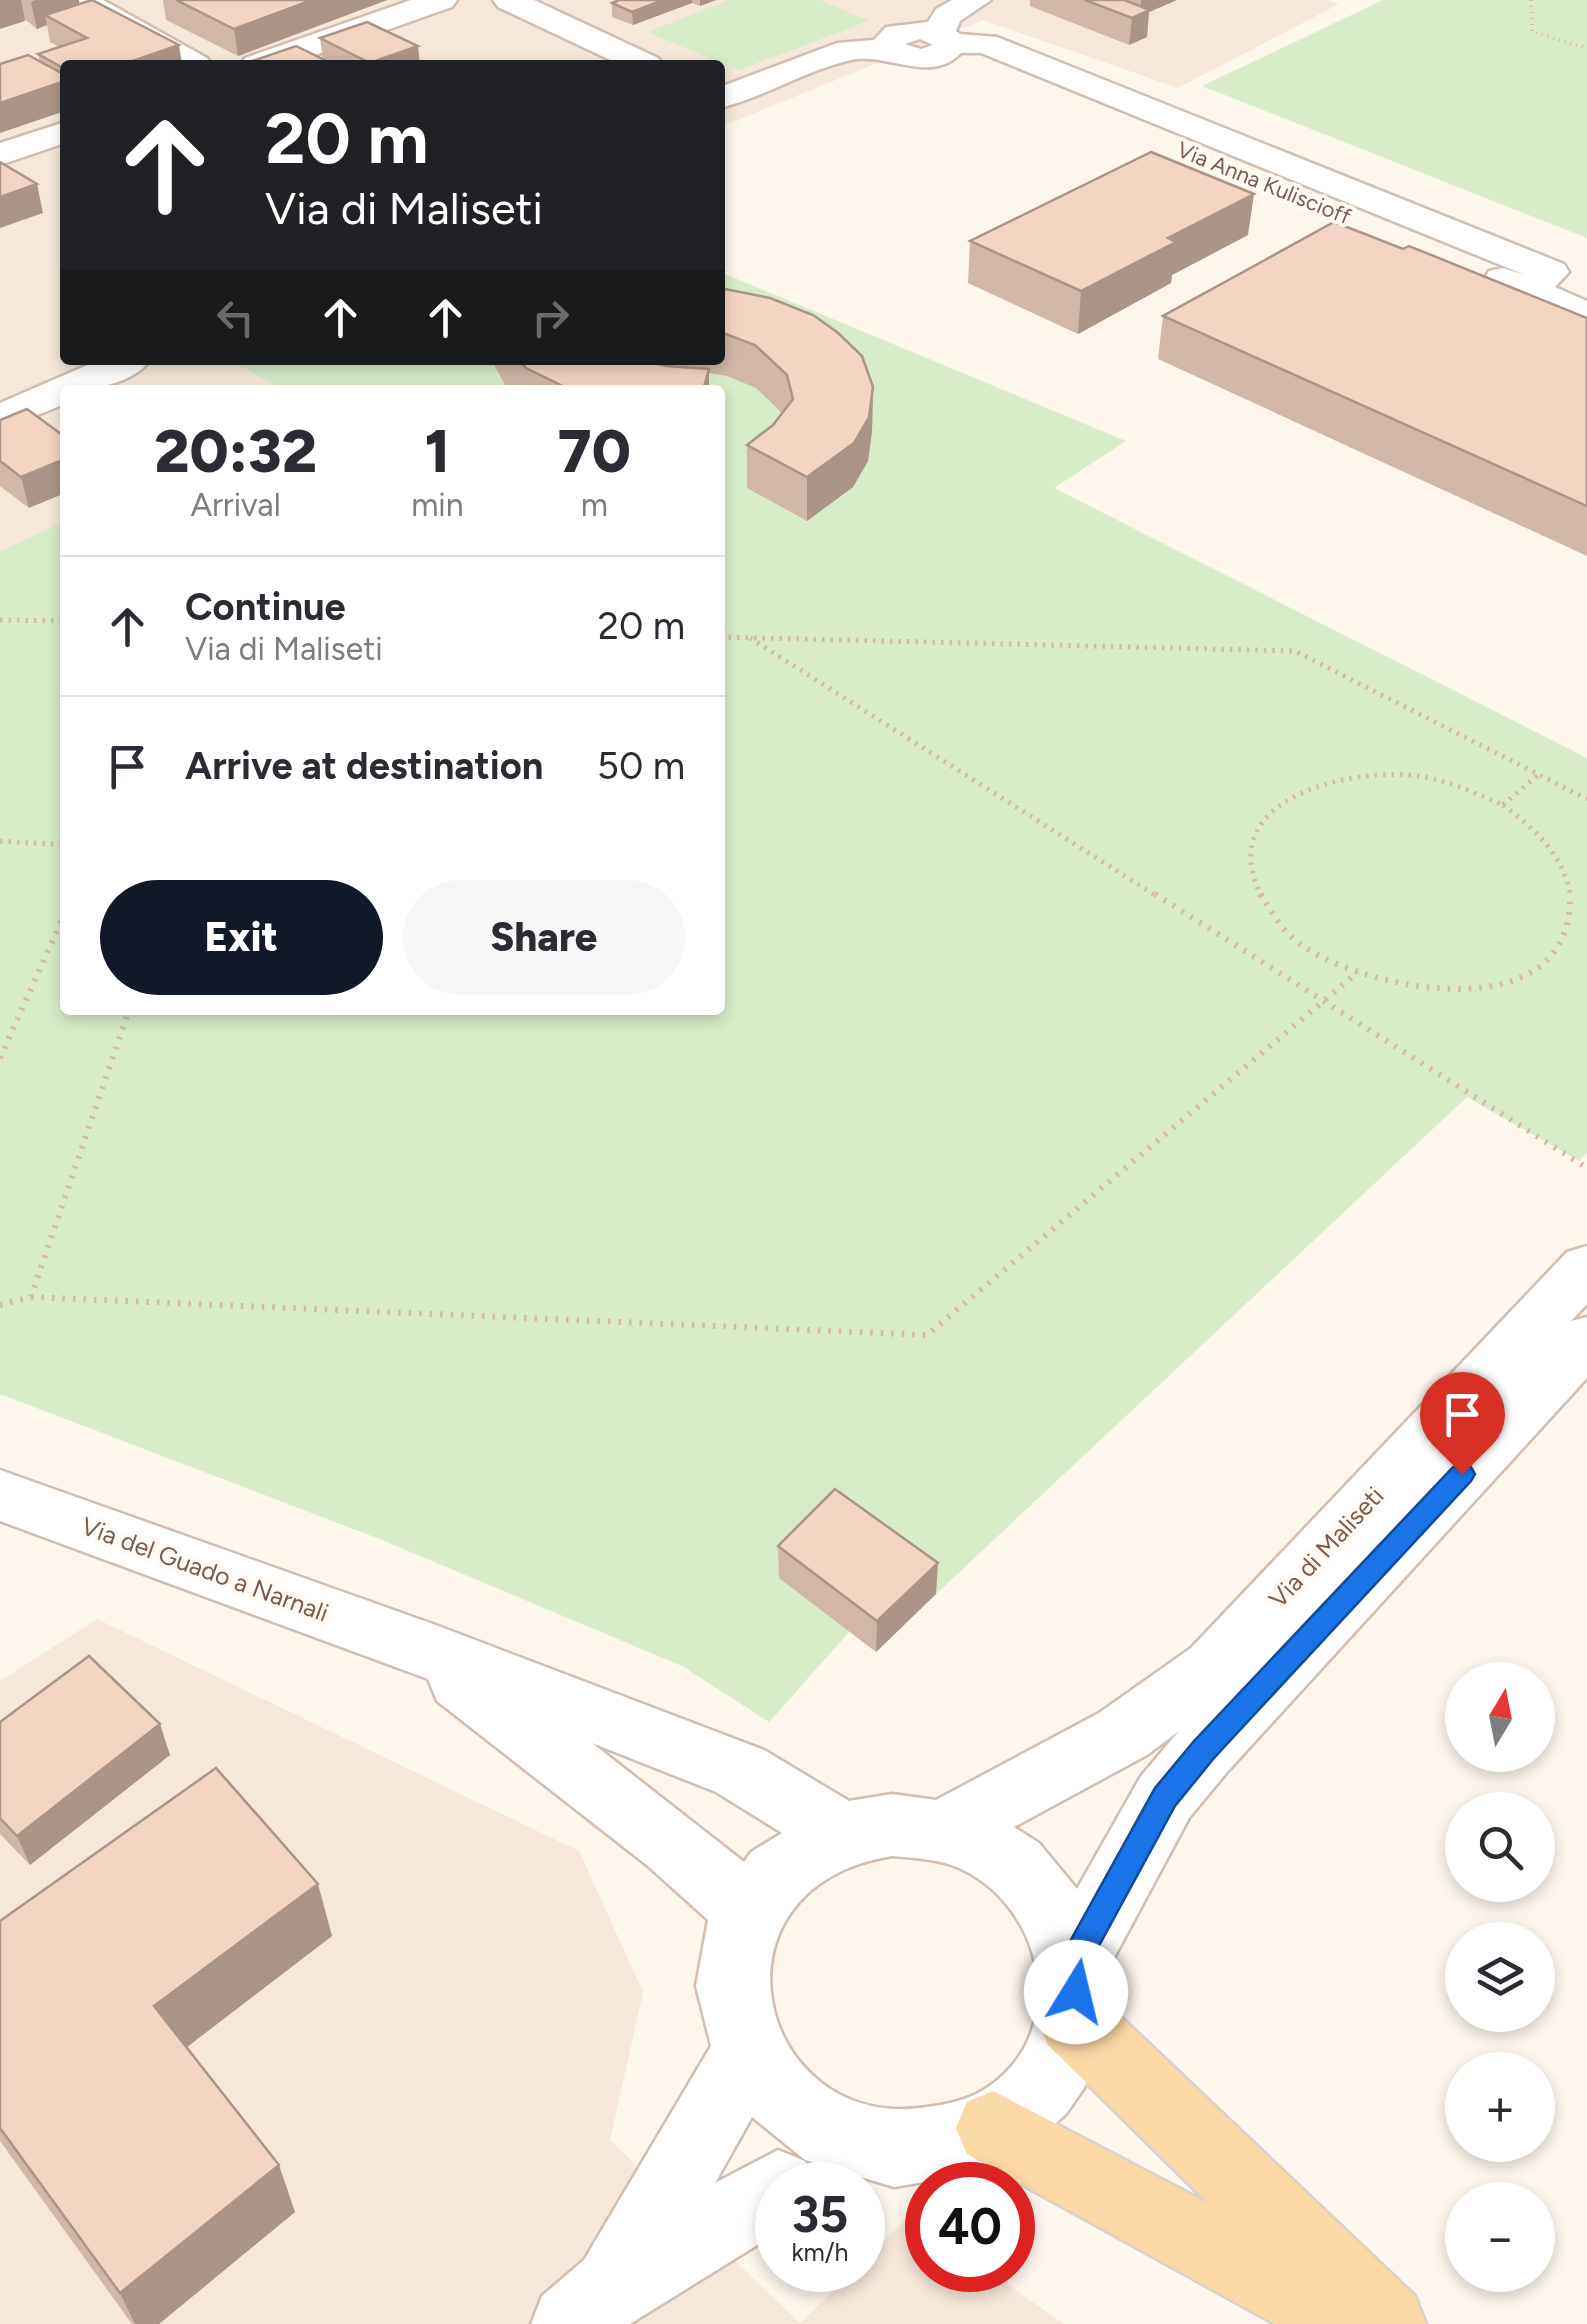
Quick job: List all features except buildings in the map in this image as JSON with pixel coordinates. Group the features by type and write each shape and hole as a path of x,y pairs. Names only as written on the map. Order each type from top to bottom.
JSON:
{"main road":[{"path":"1073,1992 1387,2324"},
{"path":"994,2128 1353,2324"}],"street":[{"path":"80,0 187,60"},
{"path":"270,60 442,0"},
{"path":"509,0 636,60"},
{"path":"725,96 848,50 890,50 888,40 898,34 920,30 944,44 947,16 975,0"},
{"name":"Via Anna Kuliscioff","path":"944,44 1587,314"},
{"path":"0,155 60,134"},
{"path":"74,385 119,365"},
{"path":"0,418 60,391"},
{"name":"Via di Maliseti","path":"942,1831 1083,1757 1166,1706 1214,1668 1587,1267"},
{"name":"Via di Maliseti","path":"1073,1992 1165,1797 1204,1750 1587,1338"},
{"name":"Via del Guado a Narnali","path":"0,1495 410,1643 740,1771 842,1834"},
{"path":"410,1643 672,1844 748,1910"},
{"path":"892,1825 942,1831 988,1848 1028,1878 1058,1918 1073,1992 1058,2063 1032,2100 994,2128 950,2144 902,2150 854,2142 810,2121 774,2092 748,2053 732,2006 733,1956 748,1910 773,1878 805,1851 842,1834 892,1825"},
{"path":"591,2306 748,2053"},
{"path":"820,2162 854,2142"},
{"path":"591,2306 755,2202"}],"path":[{"path":"1531,0 1532,32 1587,48"},
{"path":"0,620 60,622"},
{"path":"725,638 1295,651 1587,799"},
{"path":"750,638 1587,1168"},
{"path":"1370,774 1412,775 1459,786 1503,805 1534,827 1574,876 1576,910 1546,967 1520,981 1482,990 1358,972 1320,957 1291,938 1270,914 1250,858 1258,825 1278,802 1311,786 1370,774"},
{"path":"1503,805 1538,775"},
{"path":"0,841 60,845"},
{"path":"0,1058 60,924"},
{"path":"0,1305 31,1297 927,1334 1358,972"},
{"path":"31,1297 128,1015"}],"shaded area":[{"path":"0,0 1327,0 1339,4 1178,88 983,20 725,125 725,60 60,60 60,365 238,365 274,385 60,385 60,523 0,551"},
{"path":"97,1619 579,1851 643,1992 610,2140 755,2280 755,2292 768,2292 800,2323 832,2292 885,2292 885,2240 905,2220 905,2292 1018,2292 1064,2324 0,2324 0,1681"}],"green space":[{"path":"729,0 820,0 869,21 739,70 725,64 725,60 715,60 647,32"},
{"path":"1383,0 1587,0 1587,238 1202,86"},
{"path":"725,274 1126,441 1054,488 1587,758 1587,1152 1579,1161 1467,1097 936,1594 834,1521 850,1631 769,1722 682,1666 382,1540 0,1394 0,551 60,523 60,1015 725,1015 725,385 274,385 238,365 725,365"}],"route":[{"path":"1076,1992 1073,1964 1130,1854 1165,1797 1204,1750 1462,1474"}]}
